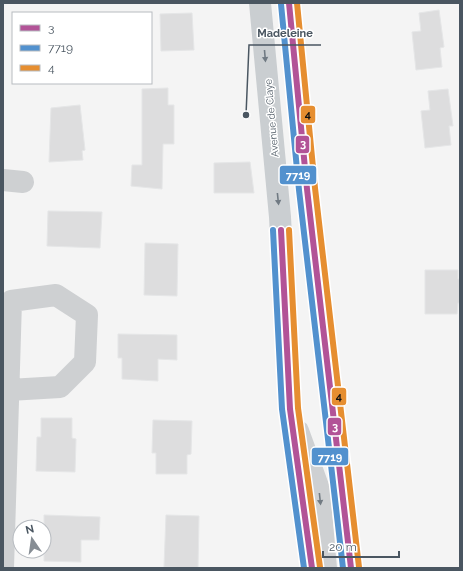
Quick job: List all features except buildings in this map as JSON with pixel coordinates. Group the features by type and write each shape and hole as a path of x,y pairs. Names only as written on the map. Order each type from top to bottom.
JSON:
{"main road":[{"name":"Avenue de Claye","path":"260,3 280,217 290,409 312,568"},
{"path":"289,3 307,189 351,568"}],"street":[{"path":"3,568 11,301 56,294 87,315 85,362 60,387 9,390"},
{"path":"290,409 319,489 326,568"}],"transit line":[{"name":"3","path":"289,3 307,189 351,568"},
{"name":"4","path":"297,3 315,188 359,567"},
{"name":"7719","path":"281,4 299,190 343,568"},
{"name":"7719","path":"273,230 282,409 304,568"},
{"name":"3","path":"281,230 290,409 312,568"},
{"name":"4","path":"289,230 298,408 320,567"}],"place":[{"name":"Madeleine","path":"246,115"}]}
